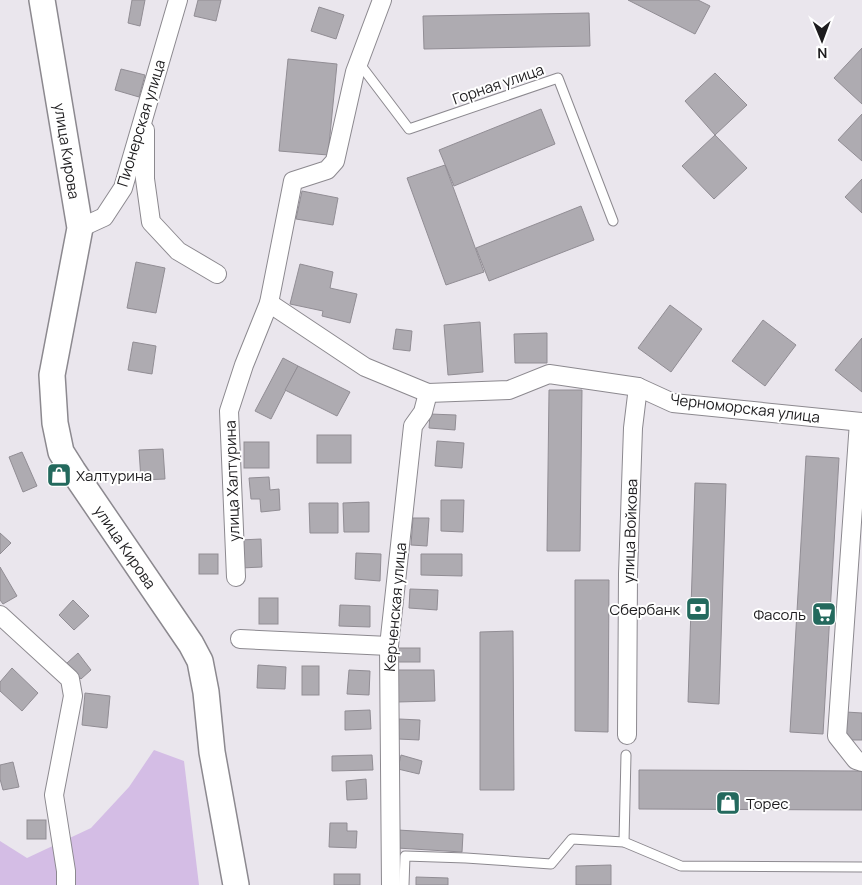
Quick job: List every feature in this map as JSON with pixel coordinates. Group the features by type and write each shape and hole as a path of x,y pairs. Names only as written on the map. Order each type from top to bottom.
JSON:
{"main road":[{"name":"улица Кирова","path":"42,0 80,228 52,375 54,423 61,452 191,644 200,662 206,692 212,752 236,885"}],"street":[{"name":"Пионерская улица","path":"80,228 104,218 123,188 178,0"},
{"path":"358,63 382,0"},
{"name":"улица Халтурина","path":"236,577 229,411 244,365 269,303 293,181 326,170 335,161 358,63"},
{"path":"145,111 145,178 151,222 178,251 217,274"},
{"name":"Черноморская улица","path":"269,303 365,367 428,393 509,390 549,374 638,387 673,403 861,422"},
{"name":"улица Войкова","path":"627,735 628,574 633,428 638,387"},
{"name":"Керченская улица","path":"391,885 389,646 413,426 424,412 428,393"},
{"path":"861,422 837,736 856,760 862,762"},
{"path":"0,615 70,680 73,696 54,795 66,871 66,885"},
{"path":"240,639 389,646"}],"lane":[{"name":"Горная улица","path":"358,63 409,129 558,78 613,221"},
{"path":"624,842 626,755"},
{"path":"404,885 404,856 550,864 572,839 624,842 681,866 862,867"}],"shaded area":[{"path":"154,750 184,761 199,885 0,885 0,841 27,858 91,828 129,787"}],"building":[{"path":"132,0 145,0 140,26 128,23"},
{"path":"198,0 221,0 216,21 194,16"},
{"path":"628,0 698,0 710,6 695,34"},
{"path":"319,7 344,15 336,39 311,31"},
{"path":"589,13 590,46 424,49 423,16"},
{"path":"862,48 862,104 834,78"},
{"path":"288,59 337,64 328,155 279,151"},
{"path":"121,69 145,75 139,97 115,90"},
{"path":"715,73 747,105 715,135 685,101"},
{"path":"541,109 555,144 454,186 439,150"},
{"path":"862,114 862,161 838,140"},
{"path":"715,135 747,168 714,199 682,166"},
{"path":"445,165 484,272 446,285 407,178"},
{"path":"862,179 862,213 845,197"},
{"path":"302,191 338,198 333,225 296,219"},
{"path":"581,206 594,240 489,281 476,248"},
{"path":"136,262 165,268 156,313 127,308"},
{"path":"300,264 333,272 330,288 357,294 350,323 322,316 323,311 290,304"},
{"path":"670,305 702,329 671,372 638,348"},
{"path":"763,320 796,345 765,386 732,361"},
{"path":"480,322 483,372 448,375 444,325"},
{"path":"396,329 412,331 410,351 393,349"},
{"path":"547,333 547,363 515,363 514,334"},
{"path":"862,338 862,392 835,370"},
{"path":"133,342 156,346 152,374 128,370"},
{"path":"283,358 298,366 271,419 255,411"},
{"path":"298,366 350,392 337,416 285,390"},
{"path":"549,390 582,390 580,551 547,551"},
{"path":"430,414 456,415 455,430 429,428"},
{"path":"317,435 351,435 351,463 317,463"},
{"path":"437,441 464,443 462,468 435,466"},
{"path":"244,442 269,442 269,468 244,468"},
{"path":"163,449 165,479 141,480 139,450"},
{"path":"22,452 37,486 23,492 9,457"},
{"path":"806,456 839,458 823,734 790,732"},
{"path":"269,477 270,490 279,489 280,510 261,512 260,499 251,499 249,478"},
{"path":"695,483 726,484 719,704 688,702"},
{"path":"441,500 464,500 463,532 441,531"},
{"path":"369,502 369,532 344,532 343,503"},
{"path":"309,503 338,503 338,533 310,533"},
{"path":"413,518 429,518 427,546 411,545"},
{"path":"0,533 11,543 0,554"},
{"path":"261,539 262,567 241,568 240,540"},
{"path":"356,553 381,554 380,581 355,579"},
{"path":"199,554 218,554 218,574 199,574"},
{"path":"421,554 462,554 462,576 421,575"},
{"path":"0,567 17,596 3,604 0,600"},
{"path":"575,580 609,580 608,732 575,731"},
{"path":"410,589 438,590 437,610 409,608"},
{"path":"259,598 278,598 278,624 259,624"},
{"path":"73,600 89,616 74,630 59,615"},
{"path":"340,605 370,606 370,627 339,626"},
{"path":"513,631 514,790 480,790 480,632"},
{"path":"398,648 420,648 420,662 398,662"},
{"path":"78,653 91,670 81,679 67,663"},
{"path":"258,665 286,667 285,689 257,688"},
{"path":"302,666 319,666 319,695 302,695"},
{"path":"12,668 38,693 22,711 0,691 0,682"},
{"path":"349,670 370,671 369,695 347,694"},
{"path":"396,670 434,670 435,701 397,702"},
{"path":"85,693 110,696 107,728 82,725"},
{"path":"370,710 371,729 345,730 345,711"},
{"path":"846,712 862,713 862,740 845,740"},
{"path":"399,719 420,720 419,740 398,739"},
{"path":"372,755 373,770 332,771 332,756"},
{"path":"401,755 422,761 419,774 398,769"},
{"path":"13,762 19,787 3,790 0,779 0,765"},
{"path":"639,770 862,771 862,810 639,809"},
{"path":"366,779 367,799 347,800 346,781"},
{"path":"27,820 46,820 46,839 27,839"},
{"path":"330,823 347,823 347,831 357,831 356,848 329,847"},
{"path":"398,830 463,834 462,852 397,848"},
{"path":"611,865 611,885 576,885 576,866"},
{"path":"334,874 360,874 360,885 334,885"},
{"path":"416,877 448,878 448,885 416,885"}],"place":[{"name":"Халтурина","path":"59,475"},
{"name":"Сбербанк","path":"698,609"},
{"name":"Фасоль","path":"824,614"},
{"name":"Торес","path":"728,803"}]}
